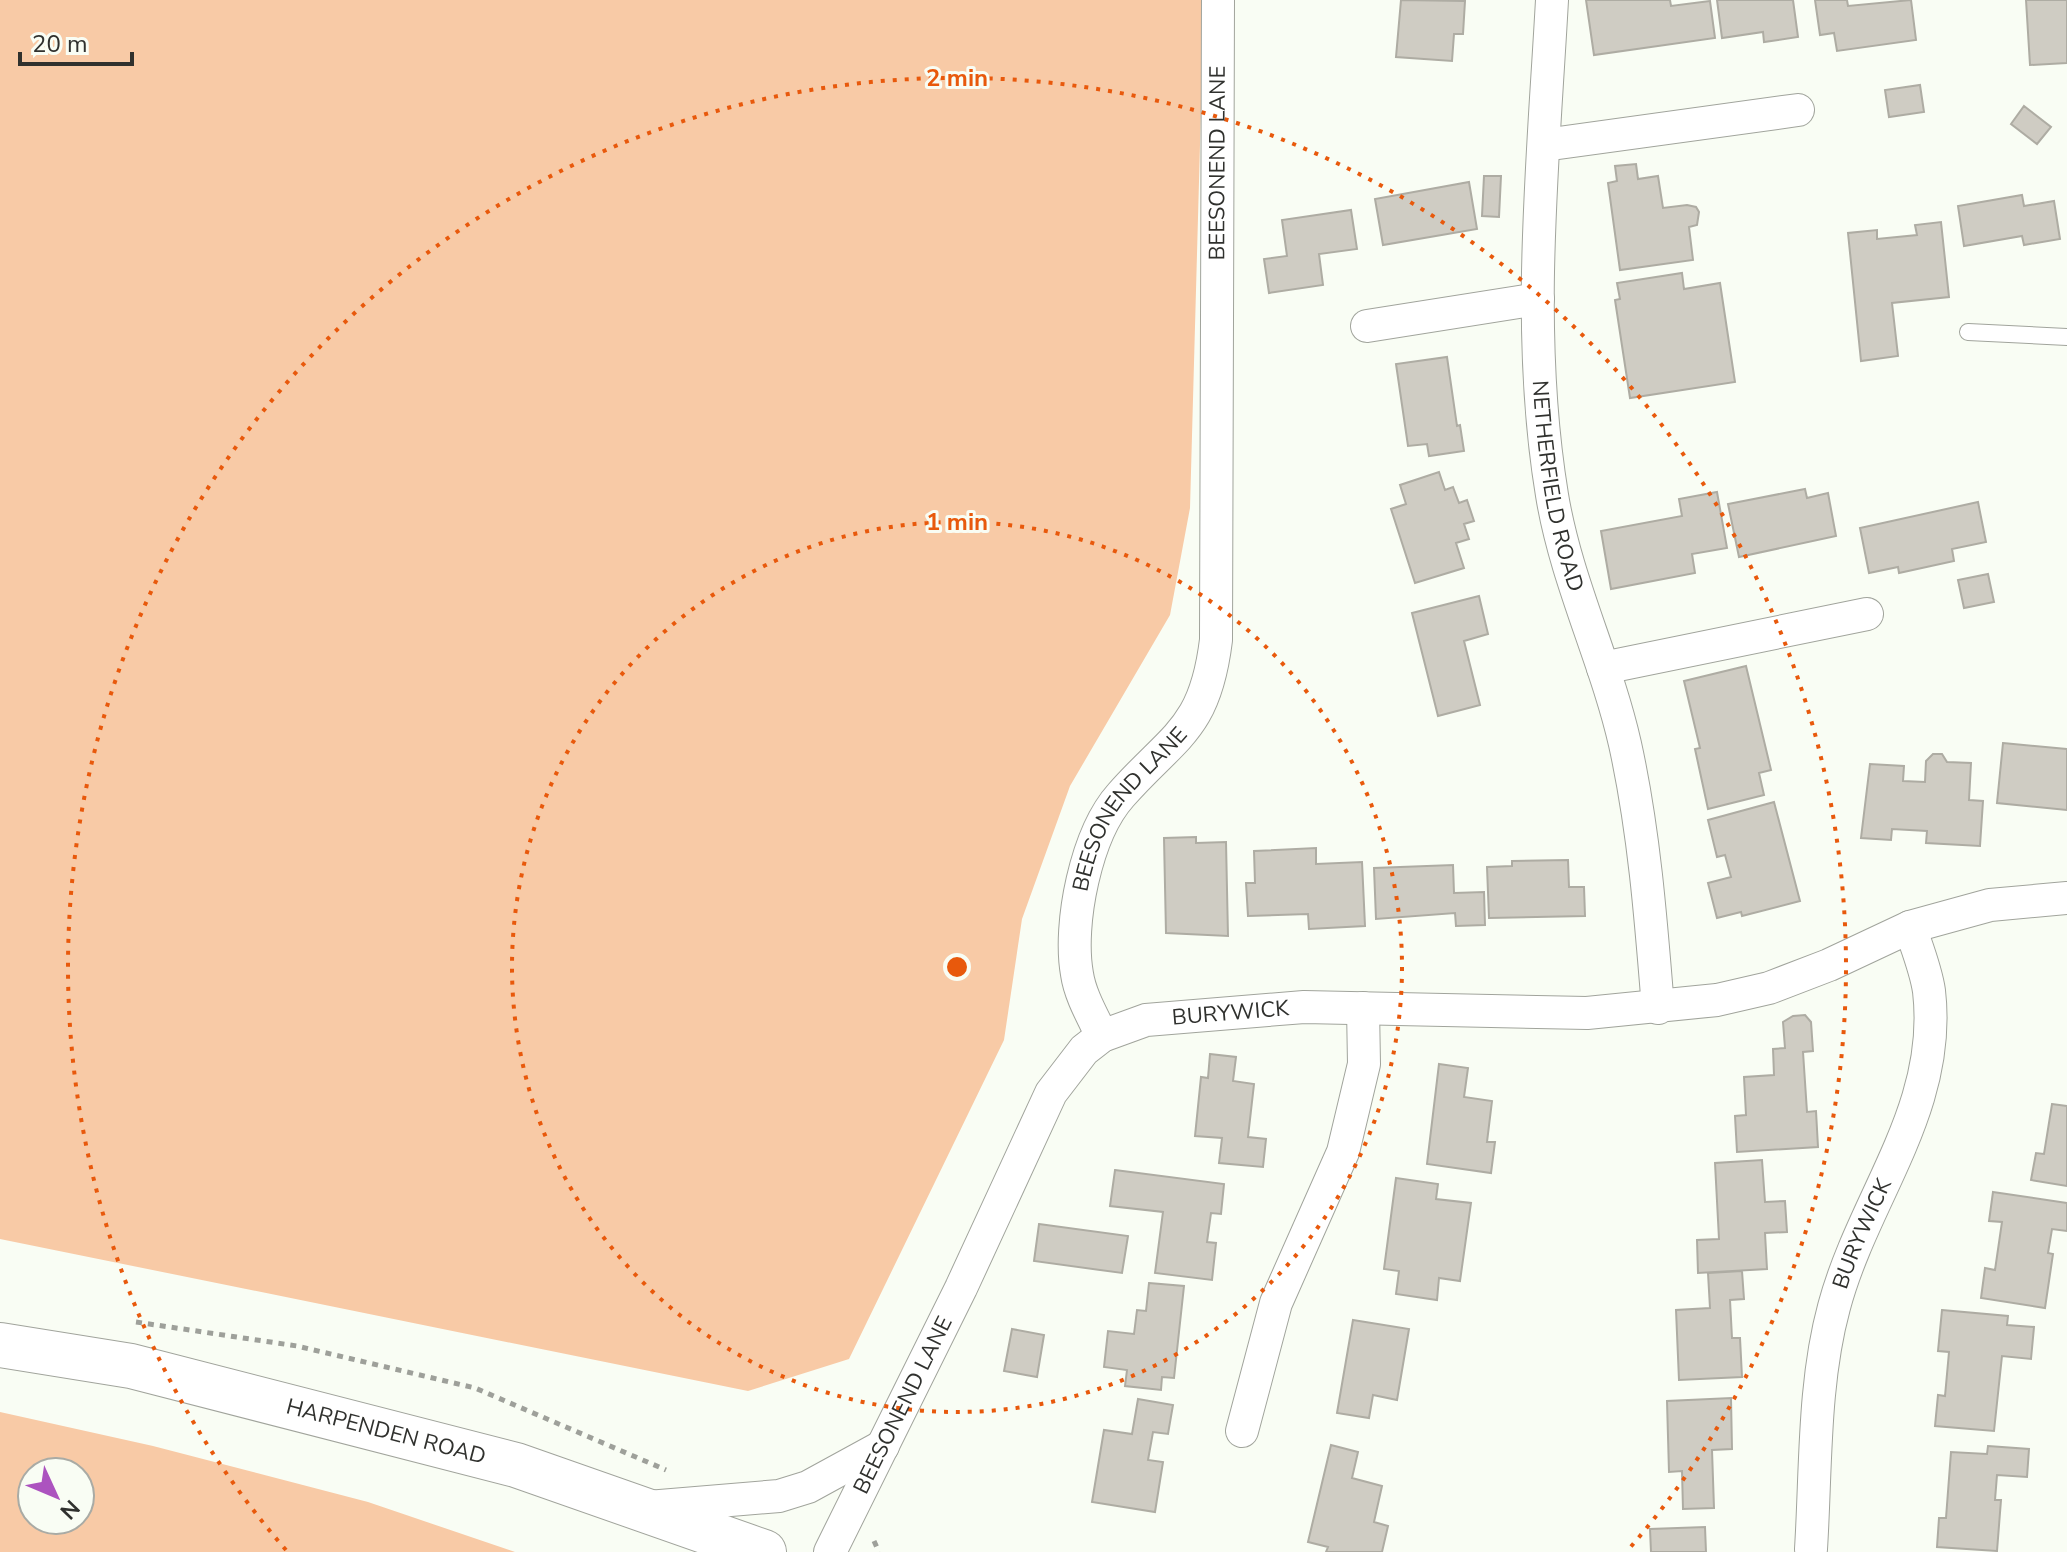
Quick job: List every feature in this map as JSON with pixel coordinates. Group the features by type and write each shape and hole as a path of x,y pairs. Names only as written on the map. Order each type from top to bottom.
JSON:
{"main road":[{"name":"HARPENDEN ROAD","path":"0,1345 131,1366 516,1465 764,1552"}],"street":[{"name":"BEESONEND LANE","path":"830,1552 1051,1093 1084,1050 1102,1036 1077,978 1074,950 1074,925 1088,864 1102,824 1119,797 1178,740 1200,706 1212,671 1216,640 1218,0"},
{"name":"NETHERFIELD ROAD","path":"1552,0 1538,299 1541,413 1552,498 1571,573 1625,744 1638,826 1658,1008"},
{"path":"1544,145 1798,110"},
{"path":"1367,326 1538,299"},
{"path":"1603,668 1867,614"},
{"name":"BURYWICK","path":"1102,1036 1146,1020 1304,1007 1587,1013 1658,1008 1769,988 1829,965 1910,927 1990,905 2067,898"},
{"name":"BURYWICK","path":"1811,1549 1822,1377 1833,1309 1851,1251 1912,1119 1927,1074 1931,1035 1929,989 1910,927"},
{"path":"1242,1431 1276,1303 1320,1209 1350,1127 1364,1064 1363,1008"},
{"path":"637,1508 779,1496 808,1487 883,1446"}],"lane":[{"path":"1968,332 2067,337"}],"path":[{"path":"125,1321 297,1346 475,1388 673,1472"}],"shaded area":[{"path":"0,0 1204,0 1190,508 1170,615 1070,786 1022,919 1004,1040 849,1359 748,1391 0,1239"},
{"path":"0,1412 153,1446 368,1502 515,1552 0,1552"}],"building":[{"path":"1401,0 1465,1 1463,34 1454,34 1452,61 1396,57"},
{"path":"1586,0 1670,0 1671,6 1710,1 1715,38 1594,55"},
{"path":"1717,0 1793,0 1798,37 1764,42 1763,32 1722,38"},
{"path":"1815,0 1847,0 1848,6 1911,0 1916,40 1837,51 1834,33 1820,35"},
{"path":"2026,0 2067,0 2067,63 2030,65"},
{"path":"1920,85 1924,112 1889,117 1885,90"},
{"path":"2024,106 2051,127 2037,144 2011,124"},
{"path":"1636,164 1638,179 1658,176 1663,208 1687,205 1696,207 1699,212 1697,225 1689,227 1693,260 1620,270 1608,183 1617,181 1615,166"},
{"path":"1484,176 1501,176 1499,217 1482,216"},
{"path":"1469,182 1477,229 1383,245 1375,199"},
{"path":"2022,195 2024,206 2054,201 2060,239 2024,245 2022,236 1964,246 1958,206"},
{"path":"1351,210 1357,249 1319,254 1323,285 1269,293 1264,259 1287,256 1282,220"},
{"path":"1941,222 1949,297 1892,303 1898,356 1861,361 1848,233 1877,230 1877,239 1917,235 1915,225"},
{"path":"1682,273 1684,289 1720,283 1735,382 1630,398 1615,300 1620,299 1617,283"},
{"path":"1447,357 1457,426 1460,425 1464,451 1429,456 1427,444 1408,446 1396,364"},
{"path":"1439,472 1445,490 1453,487 1459,503 1467,500 1474,521 1464,524 1469,539 1456,543 1464,568 1415,583 1391,509 1406,504 1400,485"},
{"path":"1805,489 1807,498 1828,493 1836,536 1739,557 1728,504"},
{"path":"1717,492 1727,548 1692,554 1695,573 1611,589 1601,531 1682,516 1679,499"},
{"path":"1978,502 1986,542 1952,549 1954,561 1899,573 1898,567 1869,573 1860,528"},
{"path":"1988,574 1994,602 1964,608 1958,580"},
{"path":"1479,596 1488,634 1464,641 1480,705 1438,716 1412,613"},
{"path":"1746,666 1771,770 1759,773 1764,795 1708,809 1695,749 1700,748 1684,681"},
{"path":"2003,743 2067,749 2067,810 1997,803"},
{"path":"1933,754 1942,754 1947,762 1971,763 1969,800 1983,801 1980,846 1926,843 1927,831 1892,829 1891,840 1861,838 1870,764 1904,766 1903,781 1925,782 1926,761"},
{"path":"1774,802 1800,901 1742,916 1741,912 1717,918 1708,883 1731,877 1725,855 1717,857 1708,820"},
{"path":"1196,837 1196,843 1226,842 1228,936 1166,933 1164,838"},
{"path":"1316,848 1316,864 1362,862 1365,926 1309,929 1308,914 1248,916 1246,883 1255,883 1254,851"},
{"path":"1568,860 1569,887 1584,887 1585,916 1489,918 1487,867 1512,866 1512,861"},
{"path":"1453,865 1454,893 1484,892 1485,925 1456,926 1455,913 1376,919 1374,868"},
{"path":"1805,1015 1811,1022 1813,1051 1803,1052 1807,1112 1816,1111 1818,1147 1737,1152 1735,1116 1746,1115 1744,1077 1774,1075 1773,1049 1785,1048 1783,1022 1793,1016"},
{"path":"1210,1054 1236,1057 1233,1081 1254,1084 1248,1137 1266,1139 1263,1167 1219,1163 1222,1138 1195,1136 1201,1077 1208,1078"},
{"path":"1439,1064 1468,1068 1464,1097 1492,1101 1487,1142 1495,1142 1491,1173 1427,1164"},
{"path":"2052,1104 2067,1106 2067,1186 2031,1180 2036,1153 2044,1154"},
{"path":"1762,1160 1765,1202 1785,1201 1787,1232 1765,1233 1767,1269 1698,1273 1697,1240 1719,1239 1715,1163"},
{"path":"1115,1170 1224,1184 1221,1214 1211,1213 1207,1242 1216,1243 1212,1280 1155,1273 1163,1212 1110,1206"},
{"path":"1396,1178 1438,1184 1436,1199 1471,1203 1460,1281 1439,1278 1437,1300 1396,1294 1399,1271 1384,1269"},
{"path":"1993,1192 2067,1203 2067,1231 2052,1229 2048,1253 2053,1254 2045,1308 1981,1298 1985,1268 1995,1270 2002,1222 1989,1221"},
{"path":"1039,1224 1128,1236 1122,1273 1034,1261"},
{"path":"1742,1271 1744,1299 1730,1300 1732,1338 1740,1338 1742,1377 1679,1380 1676,1310 1710,1308 1708,1273"},
{"path":"1149,1283 1184,1286 1174,1378 1162,1377 1161,1390 1125,1386 1127,1370 1104,1367 1108,1331 1134,1334 1137,1310 1146,1311"},
{"path":"1942,1310 2008,1316 2007,1325 2034,1327 2031,1359 2002,1356 1994,1431 1935,1426 1938,1395 1945,1396 1949,1352 1938,1351"},
{"path":"1353,1320 1409,1329 1397,1400 1373,1395 1369,1418 1337,1413"},
{"path":"1012,1329 1044,1335 1037,1377 1004,1371"},
{"path":"1731,1398 1732,1449 1712,1450 1714,1508 1683,1509 1682,1471 1669,1472 1667,1401"},
{"path":"1138,1399 1173,1405 1168,1434 1153,1432 1148,1460 1163,1462 1155,1512 1092,1502 1104,1430 1132,1434"},
{"path":"1331,1445 1358,1452 1352,1478 1382,1486 1374,1522 1388,1526 1382,1552 1326,1552 1328,1547 1308,1542"},
{"path":"1988,1446 2029,1449 2027,1477 1997,1475 1995,1500 2001,1500 1997,1551 1937,1547 1939,1518 1946,1518 1951,1452 1987,1454"},
{"path":"1705,1527 1706,1552 1651,1552 1650,1529"}]}
